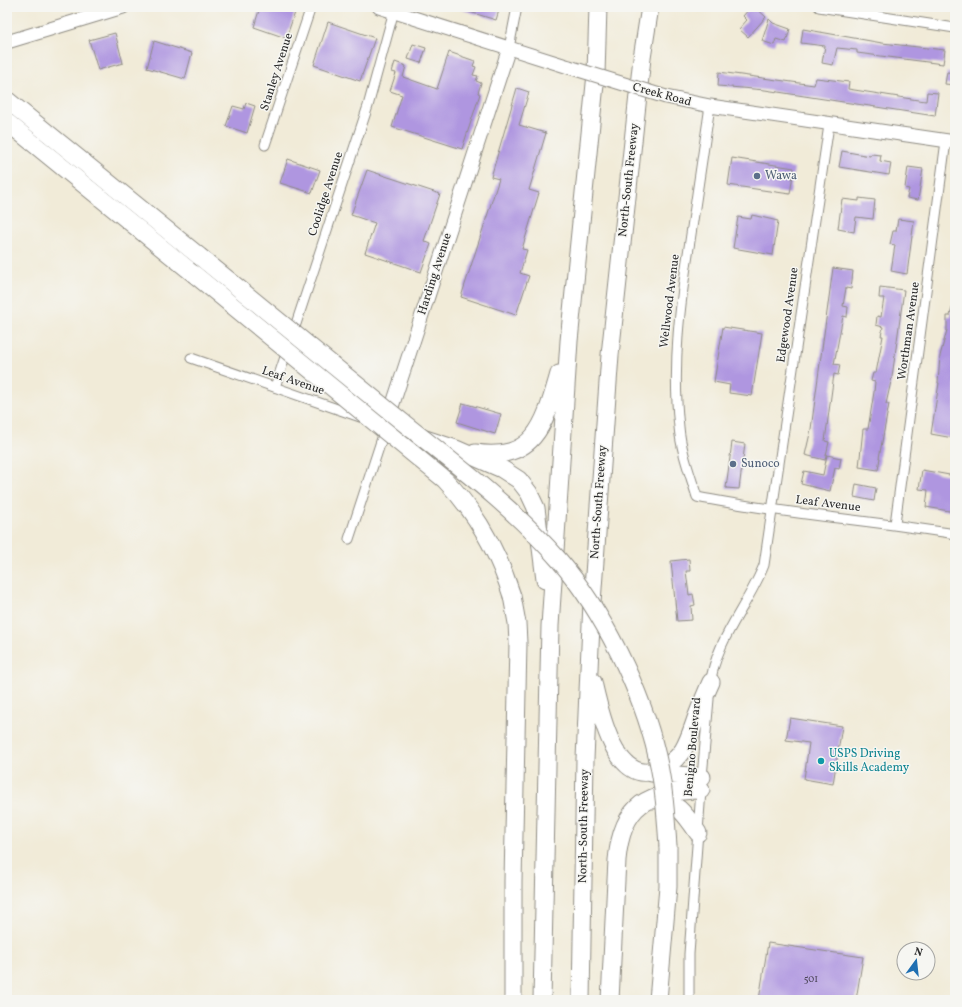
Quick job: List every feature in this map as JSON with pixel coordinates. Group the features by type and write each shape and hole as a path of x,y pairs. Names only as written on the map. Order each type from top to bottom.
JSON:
{"highway":[{"path":"542,1000 550,626 569,341 596,74 598,7"},
{"name":"North-South Freeway","path":"581,1000 584,799 589,665 610,355 642,58 650,7"},
{"path":"7,100 496,498 538,538 568,570 593,606 640,700 657,757 665,801 668,846 668,887 658,1000"},
{"path":"7,122 445,480 481,524 500,562 512,596 517,623 518,643 513,1000"},
{"path":"456,449 483,454 501,454 518,449 532,440 546,419 569,341"},
{"path":"386,426 456,449 511,474 524,486 533,500 538,519 550,626"},
{"path":"589,665 598,702 615,750 619,757 632,768 701,783"},
{"path":"650,773 670,764 683,750 694,728 697,715 711,682"},
{"path":"610,1000 618,845 625,822 636,808 648,800 668,792 701,783"},
{"path":"648,800 667,800 682,811 698,832"}],"main road":[{"path":"7,42 123,7"},
{"name":"Creek Road","path":"379,7 395,9 509,48 666,97 710,106 829,125 950,141"},
{"name":"Harding Avenue","path":"386,426 509,48"}],"street":[{"name":"Stanley Avenue","path":"265,145 311,7"},
{"name":"Harding Avenue","path":"509,48 517,7"},
{"path":"819,7 955,28"},
{"name":"Coolidge Avenue","path":"275,387 368,106 395,9"},
{"name":"Wellwood Avenue","path":"697,497 682,448 679,429 676,393 676,347 681,299 710,106"},
{"name":"Edgewood Avenue","path":"771,509 829,125"},
{"name":"Worthman Avenue","path":"895,524 950,141"},
{"name":"Leaf Avenue","path":"191,358 386,426"},
{"name":"Harding Avenue","path":"349,539 386,426"},
{"name":"Leaf Avenue","path":"697,497 771,509 895,524 955,534"},
{"name":"Benigno Boulevard","path":"688,1000 689,954 701,783 711,682 722,644 758,580 764,565 768,544 771,509"}],"building":[{"path":"260,7 297,7 286,38 254,27"},
{"path":"461,7 500,7 496,20 460,9"},
{"path":"751,7 755,7 766,17 748,37 739,29 747,20 743,16"},
{"path":"769,19 773,23 790,29 786,42 776,39 774,45 762,41"},
{"path":"328,22 375,38 360,81 314,65"},
{"path":"803,29 882,43 945,50 943,64 857,53 857,50 837,48 833,65 822,63 825,46 801,43"},
{"path":"115,33 123,63 98,70 89,40"},
{"path":"154,41 192,53 185,79 147,68"},
{"path":"413,44 426,48 421,63 408,59"},
{"path":"449,52 475,61 473,66 476,67 473,75 478,76 476,81 481,83 478,93 480,94 462,149 392,127 402,95 390,91 396,73 392,72 395,62 406,66 403,77 437,89"},
{"path":"719,72 814,85 816,78 849,82 848,89 926,101 927,92 938,93 935,116 765,90 718,86"},
{"path":"947,72 955,73 955,85 945,84"},
{"path":"517,88 529,92 519,125 546,133 529,190 539,193 522,249 527,250 520,273 529,276 516,315 461,297 499,179 491,177"},
{"path":"246,103 255,106 247,133 226,126 233,106 244,109"},
{"path":"842,151 870,156 871,154 881,155 880,161 891,163 889,175 839,167"},
{"path":"732,158 794,168 790,194 728,185"},
{"path":"288,159 320,170 312,193 280,183"},
{"path":"908,167 923,169 918,200 907,198 909,189 905,188"},
{"path":"367,170 440,194 424,241 431,244 421,272 365,253 375,223 351,215"},
{"path":"859,198 875,200 873,219 856,217 854,232 838,229 842,199 859,201"},
{"path":"752,215 778,221 773,255 733,248 738,217 751,219"},
{"path":"898,219 914,221 907,274 891,271 895,245 890,244 893,231 896,231"},
{"path":"833,268 853,271 851,289 846,288 843,306 848,307 847,317 843,316 834,364 840,365 838,375 834,374 825,441 829,442 825,460 805,455 811,429"},
{"path":"880,287 904,290 892,377 886,404 889,404 878,470 859,467 863,429 868,429 874,392 875,382 871,381 873,373 876,373 883,336 881,336 883,327 876,325 877,316 881,317 884,298 879,298"},
{"path":"952,308 955,308 955,410 953,424 955,424 955,428 953,438 931,434 939,383 940,356 947,330 947,316 950,316"},
{"path":"723,327 762,333 752,396 729,393 730,385 714,382"},
{"path":"463,403 501,414 495,434 457,422"},
{"path":"732,442 745,444 739,489 726,488"},
{"path":"827,455 841,458 839,469 835,468 830,491 801,484 804,471 823,475"},
{"path":"922,470 955,476 955,512 926,507 928,490 919,489"},
{"path":"856,484 876,488 874,501 854,497"},
{"path":"689,559 690,571 686,571 689,595 693,594 695,605 691,606 692,620 677,621 671,561"},
{"name":"USPS Driving Skills Academy","path":"790,718 842,726 833,784 804,779 809,743 786,740"},
{"path":"768,943 863,957 856,1000 759,1000"}],"place":[{"name":"Wawa","path":"757,176"},
{"name":"Sunoco","path":"733,464"},
{"name":"USPS Driving Skills Academy","path":"821,761"}]}
